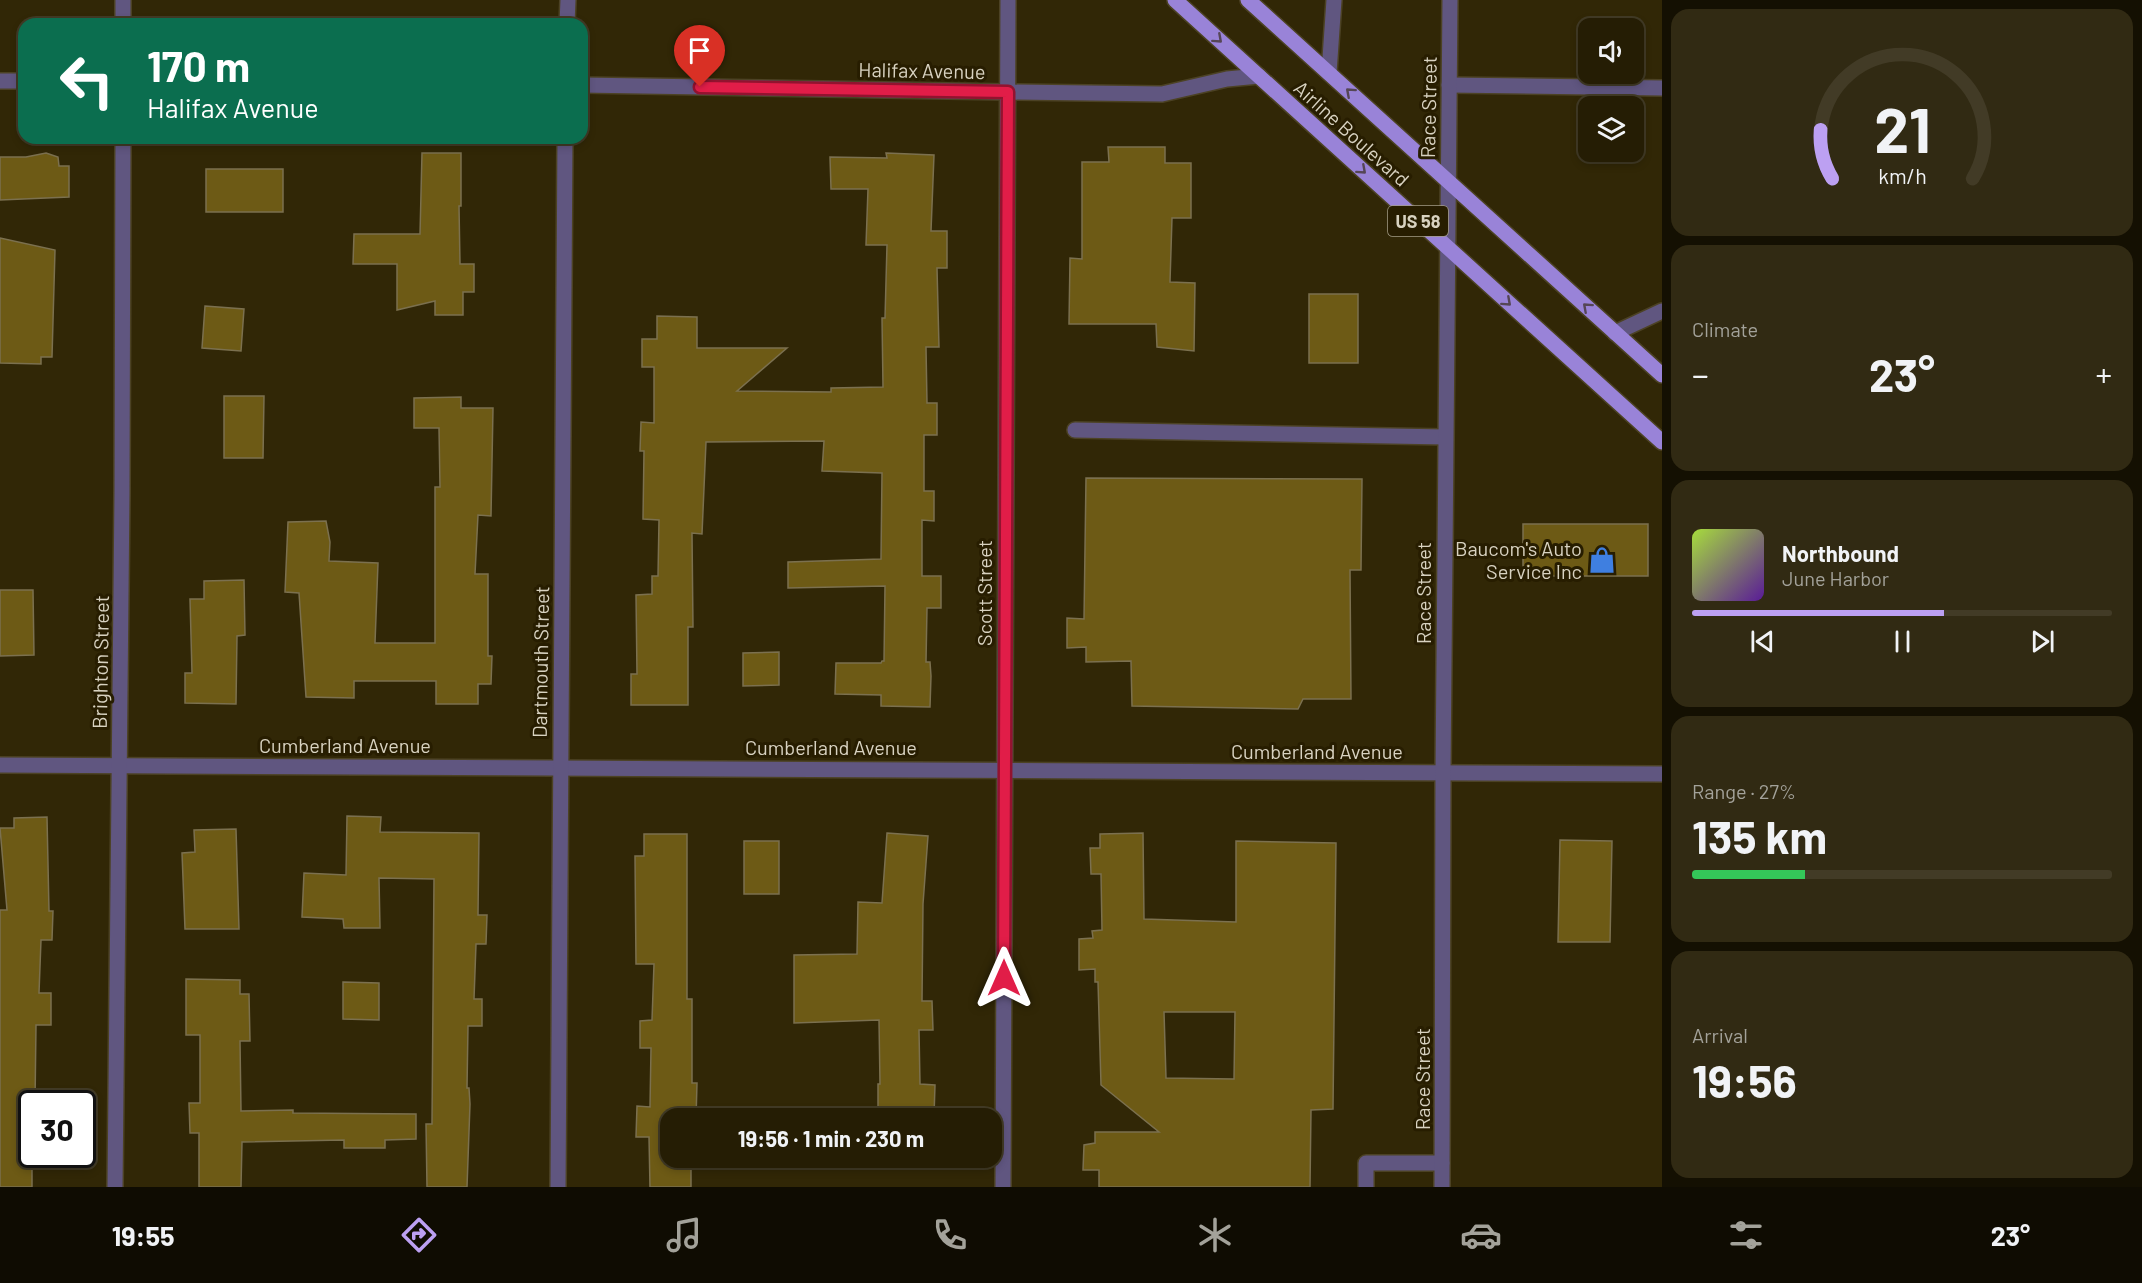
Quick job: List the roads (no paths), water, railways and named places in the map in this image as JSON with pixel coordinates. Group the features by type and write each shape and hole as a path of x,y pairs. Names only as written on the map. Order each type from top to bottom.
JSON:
{"main road":[{"name":"Airline Boulevard","path":"1174,0 1662,442"},
{"name":"Airline Boulevard","path":"1248,0 1662,375"}],"street":[{"path":"123,0 123,18"},
{"path":"567,0 567,18"},
{"name":"Scott Street","path":"1003,1187 1008,0"},
{"path":"1329,73 1334,0"},
{"name":"Race Street","path":"1442,1187 1445,437 1450,0"},
{"name":"Halifax Avenue","path":"588,85 1162,94 1227,79 1259,76"},
{"path":"0,81 18,81"},
{"path":"1449,85 1662,88"},
{"name":"Brighton Street","path":"115,1187 123,493 123,144"},
{"name":"Dartmouth Street","path":"558,1187 566,144"},
{"path":"1615,333 1662,311"},
{"path":"1076,430 1445,437"},
{"name":"Cumberland Avenue","path":"0,765 560,766 1662,774"},
{"path":"1366,1187 1366,1163 1442,1163"}],"place":[{"name":"Baucom's Auto Service Inc","path":"1602,560"}]}
